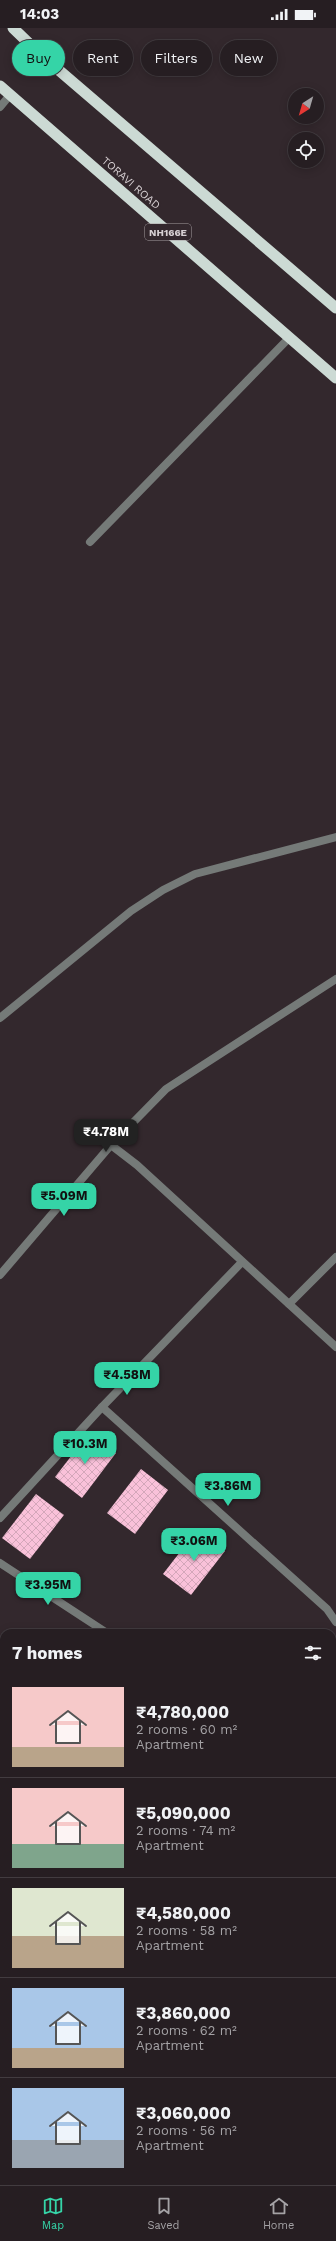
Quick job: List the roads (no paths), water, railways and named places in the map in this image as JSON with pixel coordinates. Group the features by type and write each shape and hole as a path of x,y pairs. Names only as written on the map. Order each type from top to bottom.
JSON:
{"highway":[{"path":"13,28 40,54 336,308"},
{"name":"TORAVI ROAD","path":"0,86 336,378"}],"street":[{"path":"0,107 10,95"},
{"path":"90,542 289,338"},
{"path":"0,1018 131,911 163,890 195,874 336,838"},
{"path":"0,1275 111,1145 166,1089 336,979"},
{"path":"111,1145 137,1165 336,1347"},
{"path":"289,1304 336,1256"},
{"path":"0,1518 102,1407 242,1262"},
{"path":"102,1407 327,1609 336,1622"},
{"path":"0,1563 101,1629"}]}
